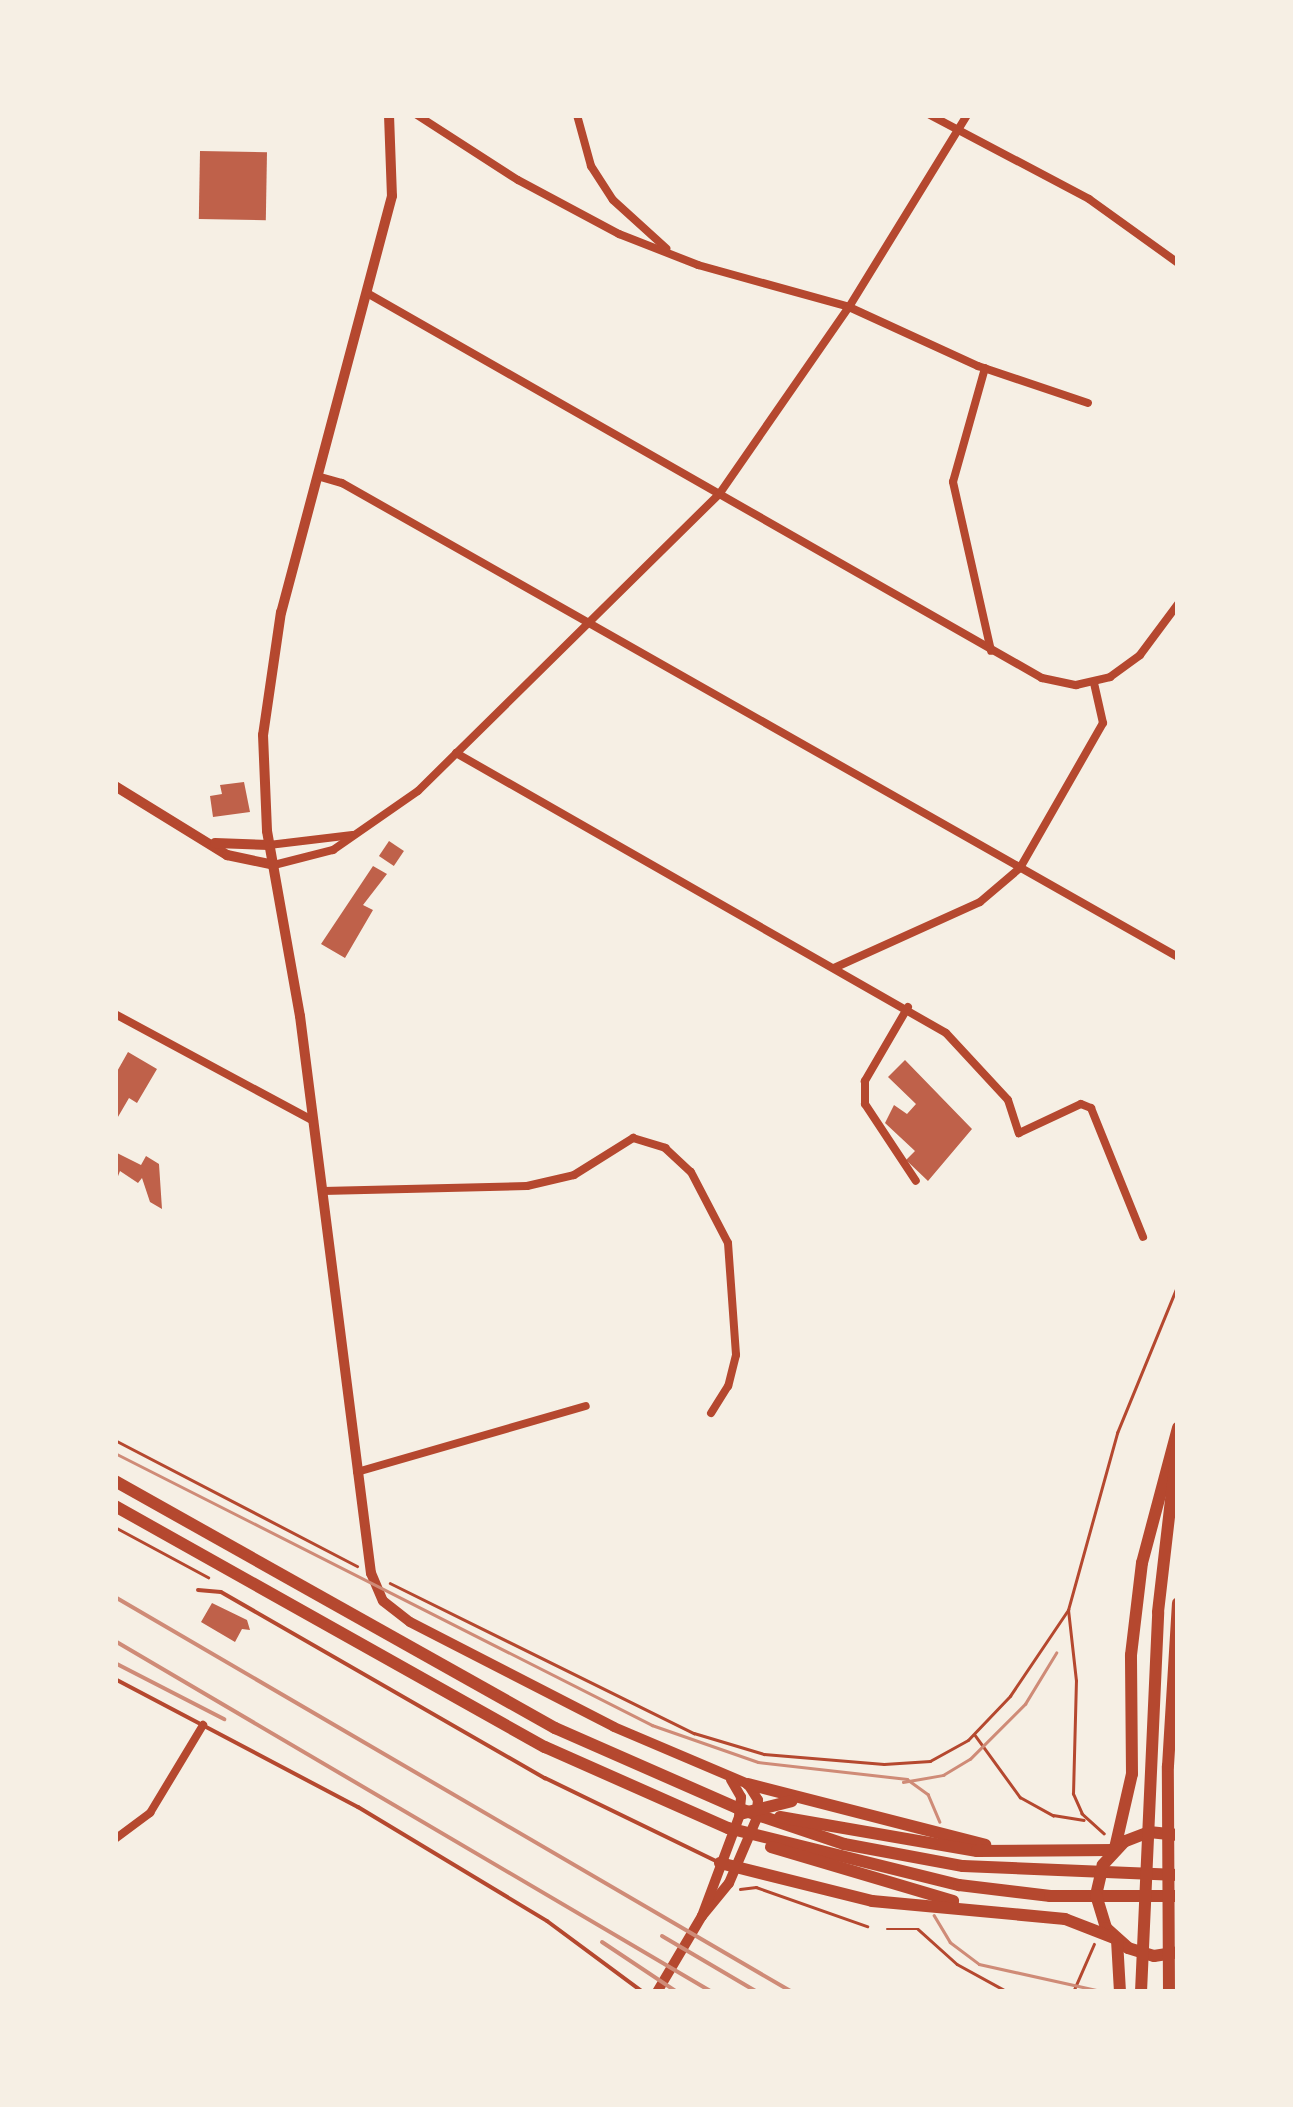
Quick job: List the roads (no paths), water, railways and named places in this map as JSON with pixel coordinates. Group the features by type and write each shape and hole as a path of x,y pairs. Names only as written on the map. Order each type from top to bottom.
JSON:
{"highway":[{"path":"1120,1992 1116,1939 1097,1906 1103,1865 1115,1849 1132,1774 1131,1655 1142,1563 1178,1428"},
{"path":"1142,1992 1156,1653 1178,1440"},
{"path":"115,1481 555,1728 738,1812 805,1833 916,1859 1053,1874 1178,1874"},
{"path":"115,1506 545,1747 800,1860 977,1908"},
{"path":"1169,1992 1178,1603"},
{"path":"748,1784 1011,1852"},
{"path":"738,1812 800,1800"},
{"path":"738,1812 919,1842 1011,1852 1115,1849 1149,1832 1178,1835"},
{"path":"728,1828 913,1876 1050,1896 1178,1896"},
{"path":"720,1863 872,1901 1065,1919 1141,1953 1178,1952"}],"street":[{"path":"390,115 394,183 269,676 263,771 269,845 314,1121 371,1573 388,1608 554,1698 748,1784 758,1806 736,1870 702,1916 657,1992"},
{"path":"416,115 526,185 670,252 849,307 985,368 1088,403"},
{"path":"577,115 591,166 613,200 670,252"},
{"path":"930,115 1089,198 1178,263"},
{"path":"115,786 238,860 274,865 315,858 418,791 720,493 849,307 967,115"},
{"path":"367,294 991,651 1060,684 1094,683 1140,655 1178,604"},
{"path":"985,368 953,482 991,651"},
{"path":"318,476 342,483 1178,957"},
{"path":"834,968 980,902 1020,868 1103,723 1094,683"},
{"path":"456,753 908,1007 964,1049 1008,1100 1019,1132 1081,1104 1091,1108 1143,1237"},
{"path":"214,843 269,845 352,835"},
{"path":"908,1007 866,1081 865,1104 916,1181"},
{"path":"115,1014 314,1121"},
{"path":"323,1191 527,1186 574,1175 633,1138 666,1148 690,1172 728,1243 736,1355 728,1386 711,1413"},
{"path":"357,1472 586,1406"},
{"path":"115,1839 150,1813 203,1725"},
{"path":"702,1916 738,1812 740,1797 730,1778"}],"lane":[{"path":"198,1590 221,1592 544,1778 720,1863"},
{"path":"115,1678 358,1808 547,1921 643,1992"}],"tram line":[{"path":"115,1453 652,1725 758,1762 907,1779 928,1794 940,1822"},
{"path":"903,1782 943,1775 970,1759 1025,1704 1056,1653"},
{"path":"934,1915 950,1942 979,1964 1105,1992"}],"railway":[{"path":"115,1597 792,1992"},
{"path":"115,1641 712,1992"},
{"path":"115,1663 224,1719"},
{"path":"662,1936 757,1992"},
{"path":"602,1942 677,1992"}]}
